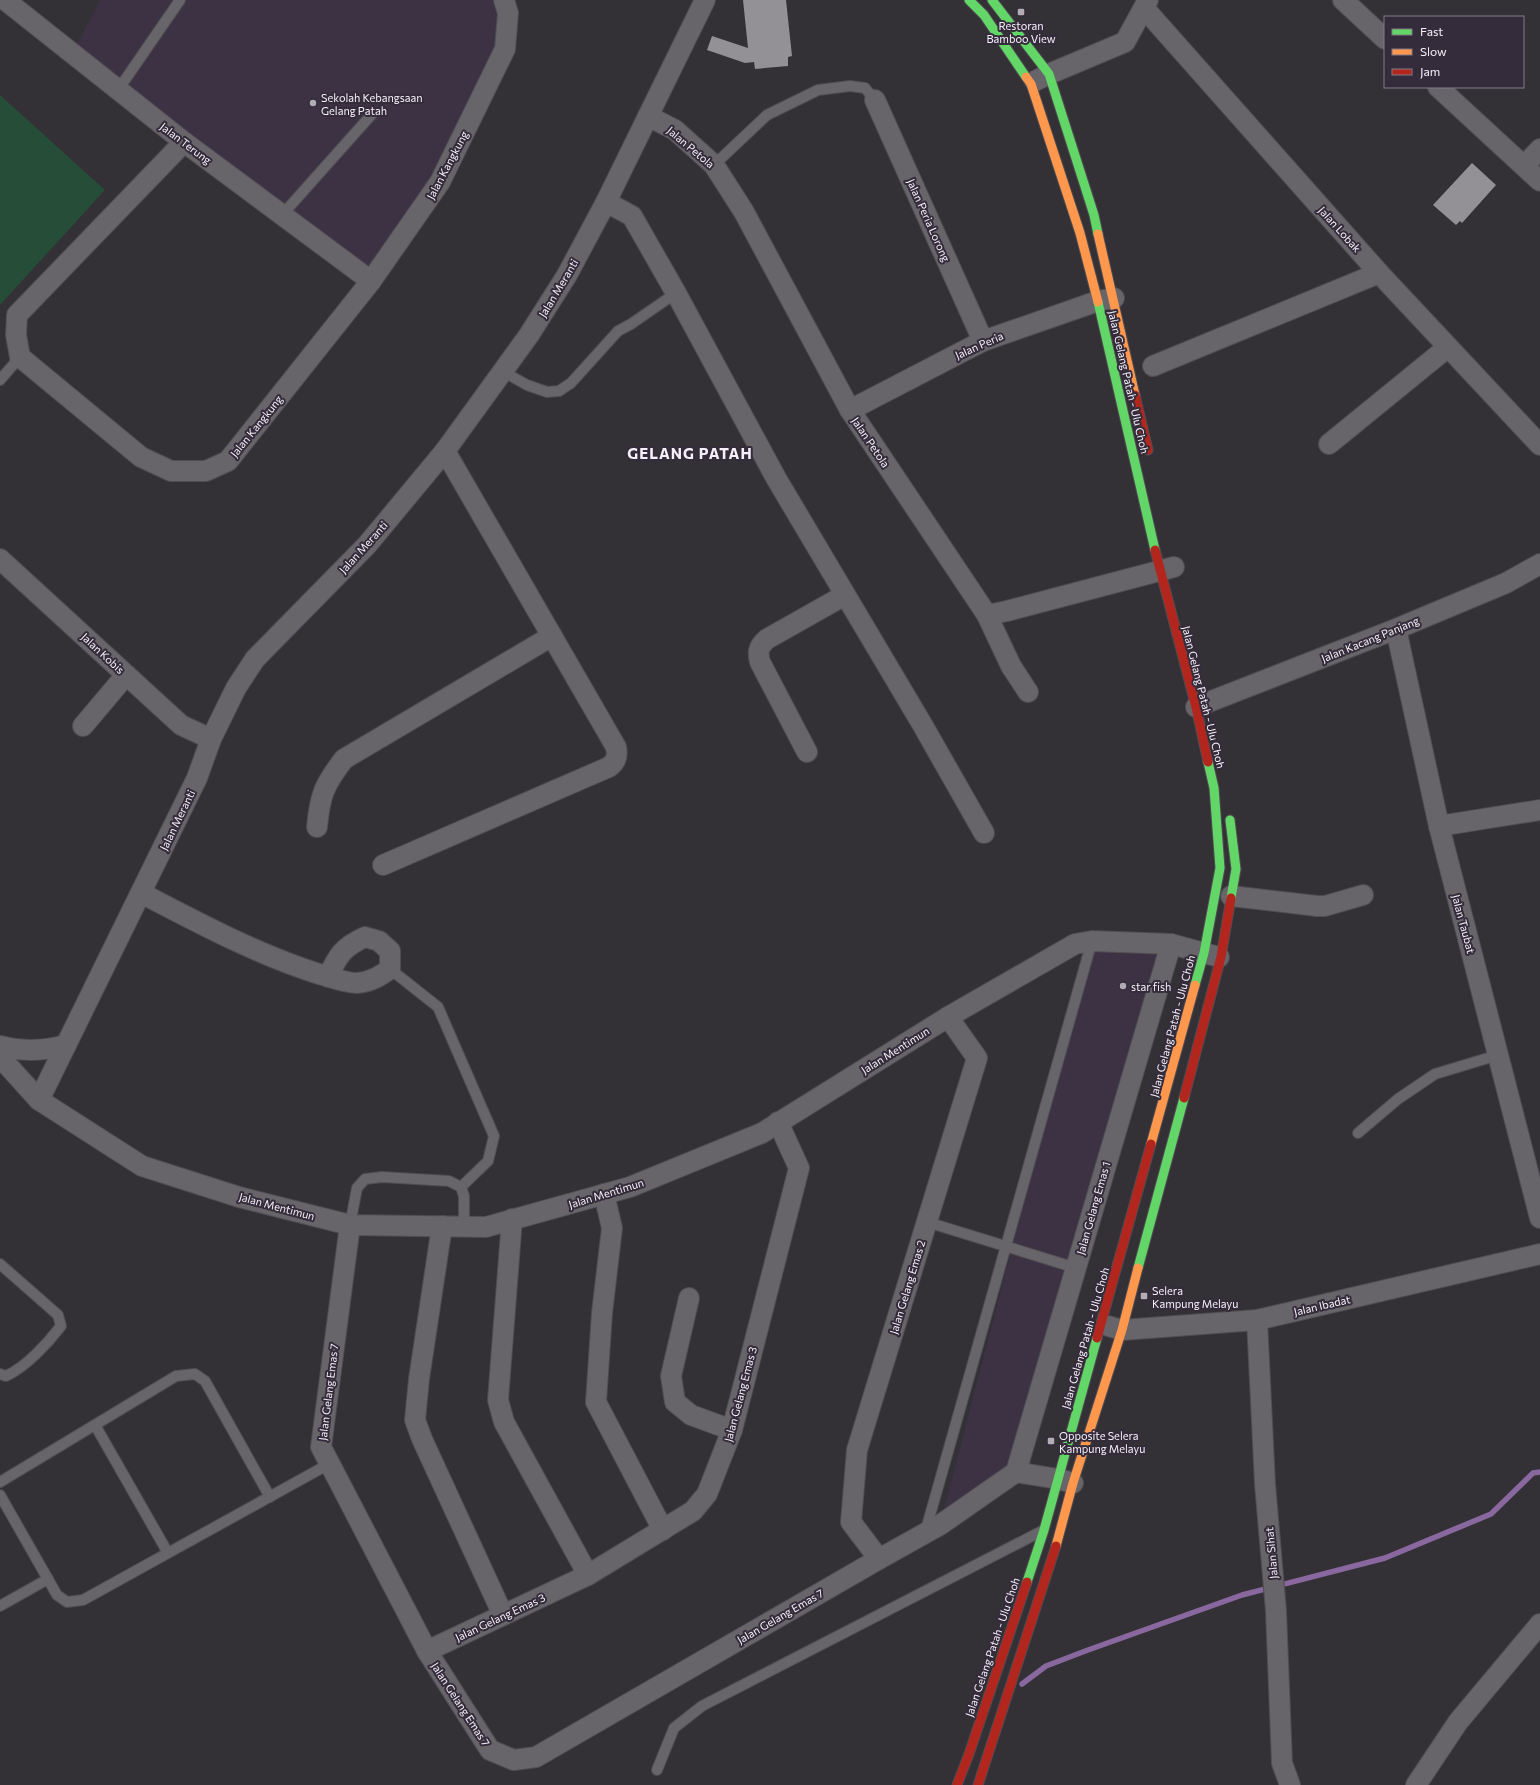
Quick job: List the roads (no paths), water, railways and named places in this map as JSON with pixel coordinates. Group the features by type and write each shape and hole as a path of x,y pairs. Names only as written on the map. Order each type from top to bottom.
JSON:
{"main road":[{"name":"Jalan Gelang Patah - Ulu Choh","path":"969,0 984,15 1031,84 1080,233 1106,300 1150,460"},
{"name":"Jalan Gelang Patah - Ulu Choh","path":"957,1785 972,1747 1044,1530 1066,1481 1122,1330 1212,955 1220,868 1214,788 1205,704 1106,300 1094,215 1049,74 992,0"},
{"name":"Jalan Gelang Patah - Ulu Choh","path":"978,1785 1060,1534 1066,1481 1102,1324 1231,896 1236,869 1229,810"}],"street":[{"name":"Jalan Terung","path":"5,0 184,142 371,281"},
{"name":"Jalan Kangkung","path":"20,357 141,457 170,471 206,471 228,461 371,281 440,182 505,49 508,13 504,0"},
{"name":"Jalan Meranti","path":"39,1100 198,778 212,739 236,688 255,658 367,545 445,451 502,370 529,335 567,275 606,202 705,0"},
{"path":"1343,0 1384,37"},
{"path":"1031,84 1049,74 1125,42 1146,4"},
{"name":"Jalan Lobak","path":"1146,4 1379,273 1540,445"},
{"path":"1439,88 1540,182"},
{"name":"Jalan Peria Lorong","path":"875,100 983,341"},
{"name":"Jalan Petola","path":"648,116 674,130 714,165 744,212 850,410 987,615 1012,666 1028,692"},
{"path":"20,357 16,335 17,315 184,142"},
{"path":"1524,166 1540,149"},
{"path":"606,202 632,216 676,292 776,478 922,724 984,833"},
{"path":"1153,366 1379,273"},
{"name":"Jalan Peria","path":"850,410 983,341 1106,300"},
{"path":"1329,444 1448,347"},
{"path":"383,865 609,767 614,764 617,753 616,747 445,451"},
{"name":"Jalan Kobis","path":"0,559 182,725 212,739"},
{"name":"Jalan Kacang Panjang","path":"1205,704 1396,629 1506,583 1540,564"},
{"path":"987,615 1171,568"},
{"path":"808,752 760,662 760,644 845,595"},
{"name":"Jalan Taubat","path":"1396,629 1438,826 1540,1218"},
{"path":"316,827 319,802 328,779 344,759 552,636"},
{"path":"83,726 126,675"},
{"path":"1438,826 1540,810"},
{"path":"141,893 235,940 291,965 328,977 356,983 374,980 390,969 390,951 379,941 365,937 350,944 336,960 328,977"},
{"path":"1231,896 1325,906 1362,895"},
{"name":"Jalan Mentimun","path":"0,1058 39,1100 142,1166 239,1197 350,1225 486,1227 630,1187 762,1133 948,1017 1075,944 1092,941 1171,944 1212,955"},
{"name":"Jalan Gelang Emas 1","path":"1016,1472 1171,944"},
{"name":"Jalan Gelang Emas 2","path":"879,1559 851,1522 857,1450 977,1058 948,1017"},
{"path":"0,1046 10,1049 45,1050 66,1045"},
{"name":"Jalan Gelang Emas 3","path":"427,1651 588,1575 694,1511 707,1494 732,1430 799,1168 778,1122"},
{"path":"604,1194 612,1228 602,1313 596,1402 662,1530"},
{"path":"512,1219 498,1400 504,1422 588,1575"},
{"name":"Jalan Gelang Emas 7","path":"350,1225 321,1447 427,1651 490,1750 514,1760 536,1756 940,1525 1016,1472"},
{"path":"442,1226 419,1379 415,1420 425,1446 503,1615"},
{"name":"Jalan Ibadat","path":"1102,1324 1122,1330 1257,1320 1540,1254"},
{"path":"689,1298 671,1376 676,1402 691,1415 732,1430"},
{"name":"Jalan Sihat","path":"1257,1320 1265,1484 1276,1611 1282,1763 1290,1785"},
{"path":"1016,1472 1066,1481"},
{"path":"1416,1785 1458,1722 1540,1624"}],"lane":[{"path":"118,90 180,0"},
{"path":"714,165 767,115 818,90 850,86 866,88 875,100"},
{"path":"282,215 374,113"},
{"path":"502,370 527,385 547,392 559,391 571,383 618,331 632,324 676,292"},
{"path":"0,380 20,357"},
{"path":"925,1533 1092,941"},
{"path":"390,969 438,1007 494,1136 488,1161 461,1187"},
{"path":"1358,1133 1398,1099 1435,1074 1498,1055"},
{"path":"350,1225 358,1188 365,1179 382,1177 449,1181 461,1187 464,1196 464,1226"},
{"path":"927,1222 1076,1268"},
{"path":"0,1264 58,1315 61,1326 55,1334 17,1371 6,1376 0,1374"},
{"path":"0,1482 176,1376 195,1374 204,1381 270,1497"},
{"path":"96,1425 168,1553"},
{"path":"0,1495 58,1595 67,1602 83,1600 329,1464"},
{"path":"657,1770 674,1728 702,1706 1044,1530 1060,1534"},
{"path":"0,1606 48,1579"}],"waterway":[{"path":"1022,1684 1046,1666 1242,1595 1385,1558 1491,1514 1533,1473 1540,1472"}],"place":[{"name":"Restoran Bamboo View","path":"1021,12"},
{"name":"Sekolah Kebangsaan Gelang Patah","path":"313,103"},
{"name":"star fish","path":"1123,986"},
{"name":"Selera Kampung Melayu","path":"1144,1296"},
{"name":"Opposite Selera Kampung Melayu","path":"1051,1441"}],"district":[{"name":"GELANG PATAH","path":"690,453"}]}
